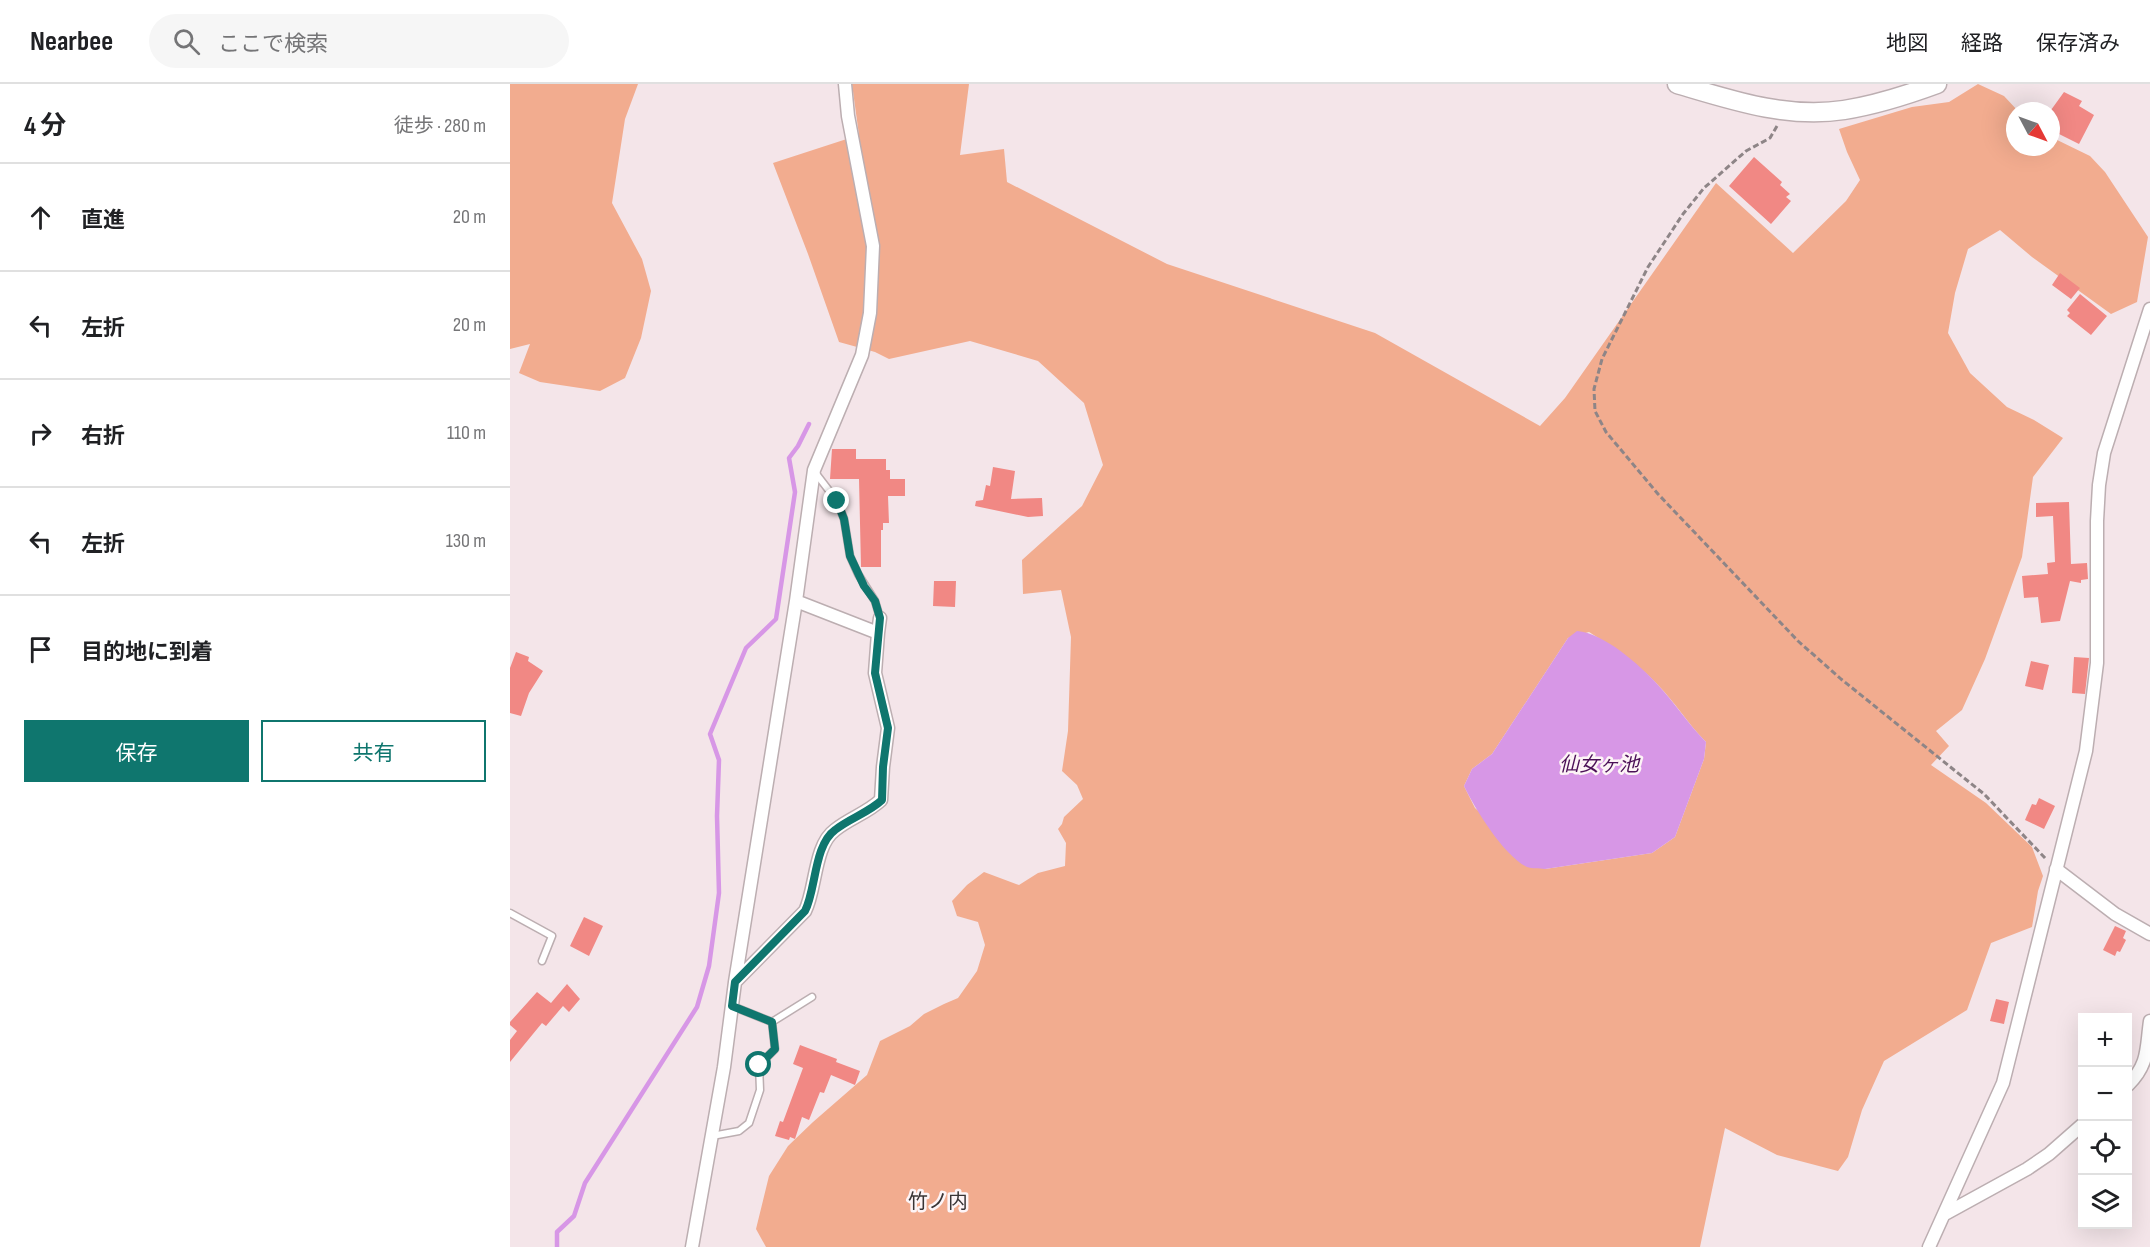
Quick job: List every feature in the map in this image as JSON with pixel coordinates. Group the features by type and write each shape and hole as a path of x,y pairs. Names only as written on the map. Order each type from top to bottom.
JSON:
{"main road":[{"path":"1677,84 1736,101 1780,110 1813,112 1843,110 1893,99 1937,84"}],"street":[{"path":"692,1247 712,1136 796,601 814,470 862,355 870,313 873,246 848,116 845,84"},
{"path":"1929,1247 2003,1083 2086,751 2096,675 2099,485 2104,453 2150,309"},
{"path":"796,601 878,633"},
{"path":"735,982 805,911 810,902 814,871 833,831 871,810 882,800 888,728 875,673 880,618"},
{"path":"2056,870 2115,914 2150,934"},
{"path":"2132,1080 2141,1071 2146,1058 2150,1021"},
{"path":"1945,1214 2027,1169 2049,1154 2078,1129"}],"lane":[{"path":"814,470 837,501 844,519 850,556 861,580 875,601 880,618"},
{"path":"510,913 552,936 542,961"},
{"path":"772,1022 812,997"},
{"path":"732,1006 772,1022"},
{"path":"712,1136 739,1131 749,1123 760,1090 759,1065 775,1049 772,1022"}],"path":[{"path":"1780,110 1777,130 1770,138 1746,151 1704,188 1683,214 1648,267 1602,359 1594,389 1595,411 1606,432 1658,494 1798,641 1841,679 1984,794 2056,870"}],"shaded area":[{"path":"510,84 638,84 625,119 612,203 642,259 651,291 641,338 625,378 600,391 540,382 519,373 530,344 510,349"},
{"path":"852,84 969,84 960,155 1004,149 1007,182 1167,264 1375,333 1540,426 1565,398 1716,183 1793,253 1846,201 1860,180 1839,129 1912,107 1949,102 1978,84 2004,96 2010,102 2006,102 2006,156 2060,156 2060,141 2090,156 2105,172 2148,237 2137,302 2111,314 2032,257 2000,230 1968,249 1955,293 1948,333 1970,373 2007,407 2063,438 2033,477 2022,557 1985,659 1962,710 1936,731 1949,746 1931,765 1986,803 2032,847 2043,876 2032,927 1991,943 1967,1010 1884,1061 1862,1110 1848,1157 1838,1171 1777,1155 1725,1128 1700,1247 766,1247 756,1229 769,1176 788,1146 867,1075 880,1041 910,1026 924,1014 958,998 977,971 985,945 978,922 957,916 952,901 984,872 1019,885 1038,873 1065,866 1066,843 1058,829 1064,817 1083,799 1077,785 1062,771 1068,731 1071,637 1061,590 1023,594 1022,560 1082,506 1103,465 1084,403 1038,361 970,341 889,359 875,352 839,342 773,163 859,135","holes":["1589,632 1633,662 1664,691 1706,742 1704,759 1675,837 1652,853 1545,869 1475,808 1464,786 1472,769 1492,754 1568,638"]}],"water":[{"name":"仙女ヶ池","path":"1577,631 1599,637 1621,651 1650,677 1706,742 1704,759 1675,837 1652,853 1545,869 1529,868 1518,861 1500,843 1475,807 1464,786 1472,769 1492,754 1568,638"}],"building":[{"path":"2064,92 2082,101 2079,106 2094,115 2079,144 2060,134 2060,102 2057,102"},
{"path":"1754,157 1782,182 1780,185 1790,194 1786,197 1791,201 1771,224 1729,186"},
{"path":"2060,273 2080,288 2071,299 2052,285"},
{"path":"2080,294 2107,316 2091,335 2067,316 2070,313 2067,310"},
{"path":"832,449 856,449 856,459 886,459 886,470 890,470 890,479 905,479 905,496 888,496 889,523 883,523 883,530 881,530 881,567 861,567 859,479 830,479"},
{"path":"993,467 1015,471 1011,499 1042,498 1043,516 1028,517 975,506 976,501 983,500 986,485 990,486"},
{"path":"2069,502 2071,564 2087,563 2088,579 2081,580 2081,583 2070,581 2060,621 2041,623 2038,597 2024,598 2022,576 2048,574 2047,563 2055,562 2053,516 2036,517 2036,503"},
{"path":"934,581 956,581 955,607 933,606"},
{"path":"516,652 529,657 528,661 543,671 529,693 521,716 510,713 510,668"},
{"path":"2074,657 2089,658 2085,694 2072,693"},
{"path":"2031,661 2049,665 2043,690 2025,686"},
{"path":"2039,798 2055,806 2044,829 2025,820 2032,804 2036,805"},
{"path":"584,917 603,926 589,956 570,946"},
{"path":"2115,926 2126,931 2123,938 2126,940 2120,952 2117,951 2115,956 2103,950"},
{"path":"567,984 580,999 569,1012 563,1006 546,1026 542,1023 510,1062 510,1040 517,1031 510,1025 510,1022 537,992 551,1003"},
{"path":"1996,999 2009,1002 2004,1024 1990,1021"},
{"path":"800,1045 837,1059 836,1062 860,1071 855,1085 831,1075 824,1093 820,1092 809,1120 802,1117 795,1139 790,1137 789,1140 775,1136 780,1121 783,1122 803,1068 793,1064"}],"waterway":[{"path":"557,1247 557,1232 574,1216 585,1183 697,1007 709,966 719,893 717,816 719,760 710,734 746,648 776,619 795,492 789,458 809,424"}],"district":[{"name":"竹ノ内","path":"938,1201"}],"route":[{"path":"759,1065 775,1049 772,1022 732,1006 735,982 805,911 810,902 814,871 833,831 871,810 882,800 888,728 875,673 880,618 875,601 864,586 850,556 844,519 837,501"}]}
